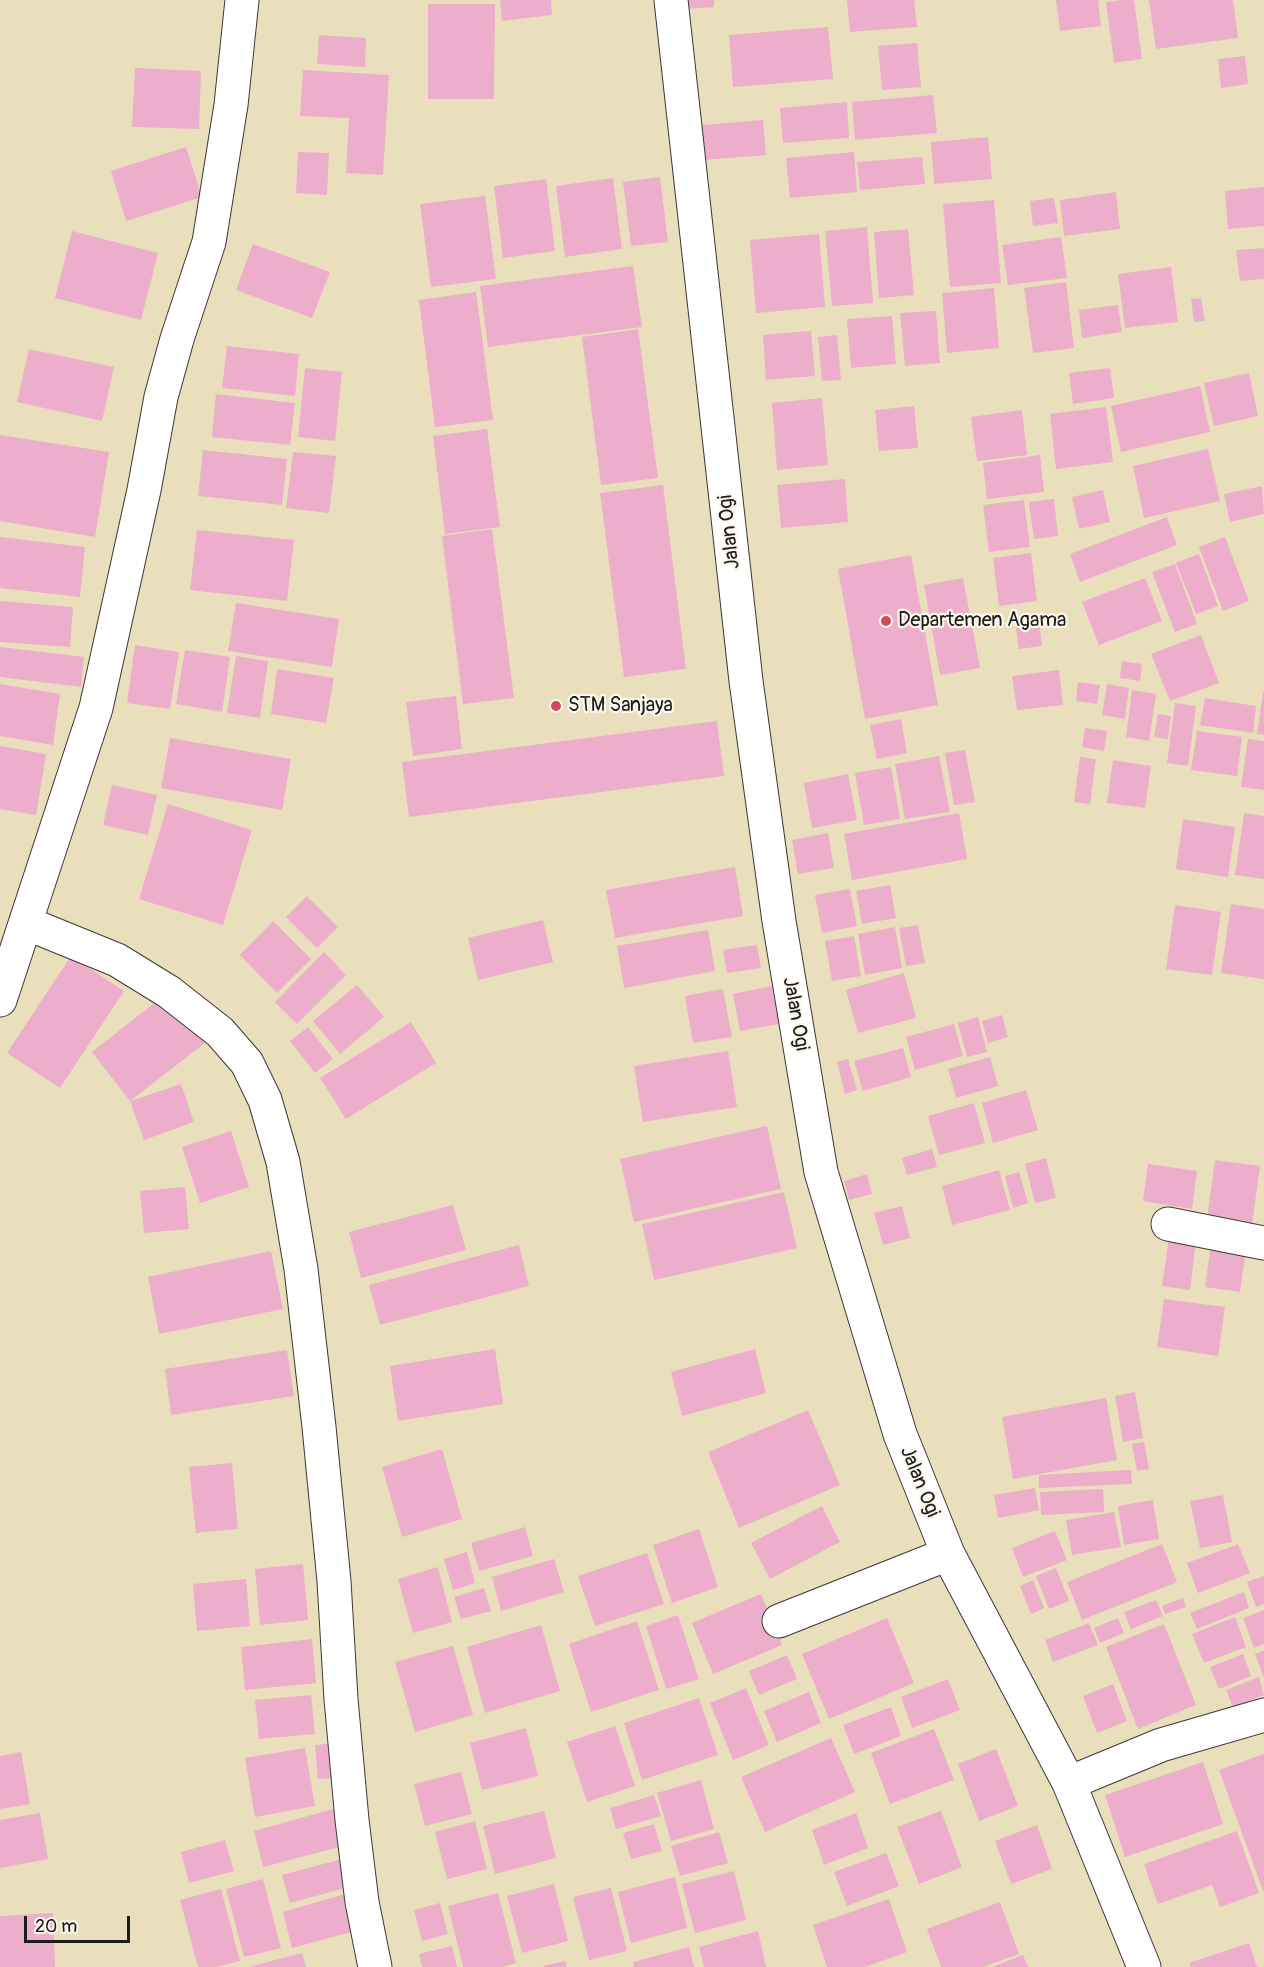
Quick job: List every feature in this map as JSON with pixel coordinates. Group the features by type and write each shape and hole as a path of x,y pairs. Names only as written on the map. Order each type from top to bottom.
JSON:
{"street":[{"path":"0,1000 96,708 162,397 180,329 209,242 231,105 242,0"},
{"name":"Jalan Ogi","path":"671,0 746,681 779,921 821,1172 900,1434 948,1554 1069,1783 1144,1967"},
{"path":"26,923 117,960 169,992 220,1032 247,1063 265,1100 283,1162 301,1269 320,1427 352,1820 362,1902 375,1967"},
{"path":"1168,1224 1264,1243"},
{"path":"779,1621 948,1554"},
{"path":"1069,1783 1161,1745 1264,1715"}],"building":[{"path":"500,0 551,0 552,15 502,21"},
{"path":"684,0 714,0 714,7 685,9"},
{"path":"847,0 914,0 917,27 850,32"},
{"path":"1056,0 1098,0 1101,26 1060,31"},
{"path":"1134,0 1142,59 1114,63 1106,2"},
{"path":"1149,0 1233,0 1238,38 1156,49"},
{"path":"428,4 495,4 494,99 428,99"},
{"path":"828,27 833,79 733,87 729,35"},
{"path":"319,35 366,38 365,67 317,64"},
{"path":"917,43 921,87 882,90 878,46"},
{"path":"1245,56 1248,84 1221,88 1218,59"},
{"path":"135,68 201,71 199,129 132,127"},
{"path":"303,70 389,75 383,175 346,173 349,118 300,116"},
{"path":"933,95 937,133 855,140 852,102"},
{"path":"847,102 849,138 783,143 780,108"},
{"path":"763,120 766,155 704,160 701,125"},
{"path":"988,137 992,179 934,184 931,142"},
{"path":"186,147 202,197 126,221 111,171"},
{"path":"298,152 329,153 327,195 296,193"},
{"path":"854,152 857,192 790,198 786,158"},
{"path":"922,157 925,184 860,190 857,162"},
{"path":"660,177 668,242 631,246 623,182"},
{"path":"613,178 622,249 565,257 556,186"},
{"path":"546,179 555,251 503,258 494,186"},
{"path":"1264,187 1264,226 1228,229 1225,191"},
{"path":"1116,192 1120,229 1064,236 1060,200"},
{"path":"485,196 496,279 431,287 420,204"},
{"path":"1054,198 1058,223 1033,226 1030,201"},
{"path":"994,200 1001,283 950,287 943,204"},
{"path":"867,227 873,303 832,306 825,231"},
{"path":"908,229 914,295 879,298 874,232"},
{"path":"72,231 158,253 141,320 55,298"},
{"path":"819,234 825,307 756,313 750,240"},
{"path":"1061,237 1067,278 1008,285 1002,245"},
{"path":"253,244 330,272 312,318 236,290"},
{"path":"1264,248 1264,279 1240,281 1236,250"},
{"path":"633,266 642,327 488,347 480,286"},
{"path":"1171,267 1178,322 1125,328 1118,274"},
{"path":"1066,282 1074,348 1033,353 1024,288"},
{"path":"994,288 999,348 947,353 942,293"},
{"path":"476,292 493,420 435,427 419,300"},
{"path":"1201,298 1205,321 1194,322 1191,299"},
{"path":"1118,305 1122,332 1082,338 1079,310"},
{"path":"936,311 940,363 905,366 900,313"},
{"path":"892,316 896,364 851,368 847,319"},
{"path":"638,329 658,478 601,485 582,337"},
{"path":"811,331 815,376 766,380 763,335"},
{"path":"837,335 841,380 822,381 818,337"},
{"path":"227,346 299,354 295,396 222,388"},
{"path":"29,349 114,367 102,421 17,402"},
{"path":"305,368 342,372 335,441 298,437"},
{"path":"1110,368 1114,398 1073,404 1069,373"},
{"path":"1249,373 1258,416 1214,426 1204,383"},
{"path":"1200,386 1210,432 1121,452 1111,406"},
{"path":"216,394 295,403 290,445 212,437"},
{"path":"822,398 828,465 777,470 772,403"},
{"path":"914,406 918,448 879,451 875,410"},
{"path":"1106,407 1113,462 1056,469 1050,414"},
{"path":"1022,410 1027,455 977,461 971,417"},
{"path":"487,429 500,527 445,534 433,436"},
{"path":"0,435 109,452 95,537 0,521"},
{"path":"1208,449 1220,501 1144,518 1133,466"},
{"path":"203,450 287,459 282,505 198,496"},
{"path":"293,452 336,456 329,513 286,508"},
{"path":"1040,455 1044,492 987,499 983,463"},
{"path":"845,479 848,522 781,528 777,485"},
{"path":"663,485 686,669 624,677 600,493"},
{"path":"1262,486 1264,514 1230,522 1224,494"},
{"path":"1103,490 1110,522 1079,529 1072,497"},
{"path":"1054,499 1058,536 1034,539 1029,502"},
{"path":"1024,500 1030,547 989,552 983,505"},
{"path":"1167,517 1177,545 1080,582 1070,554"},
{"path":"492,529 514,698 463,704 442,536"},
{"path":"197,530 294,540 287,601 190,590"},
{"path":"0,537 85,547 80,597 0,588"},
{"path":"1225,537 1249,601 1223,611 1199,547"},
{"path":"1031,553 1037,601 999,606 993,558"},
{"path":"1199,554 1218,606 1196,614 1176,563"},
{"path":"911,555 938,705 865,719 838,569"},
{"path":"1175,564 1197,624 1175,632 1152,572"},
{"path":"963,578 980,668 940,675 924,585"},
{"path":"1145,578 1162,621 1099,645 1082,602"},
{"path":"0,601 73,607 70,647 0,642"},
{"path":"236,603 339,619 332,667 228,651"},
{"path":"1039,619 1042,646 1019,649 1015,622"},
{"path":"1201,635 1219,683 1170,701 1151,654"},
{"path":"135,645 179,652 170,709 127,703"},
{"path":"0,647 84,657 81,687 0,677"},
{"path":"185,650 230,657 222,712 176,704"},
{"path":"236,656 268,661 260,718 227,713"},
{"path":"1122,661 1142,664 1140,681 1120,678"},
{"path":"277,669 334,678 326,723 271,714"},
{"path":"1059,670 1063,705 1017,710 1012,676"},
{"path":"1078,682 1100,685 1097,704 1076,701"},
{"path":"0,684 60,694 53,745 0,736"},
{"path":"1107,684 1129,688 1125,719 1102,715"},
{"path":"1132,690 1156,694 1149,741 1126,737"},
{"path":"1264,693 1264,735 1257,734"},
{"path":"456,696 462,749 413,756 406,702"},
{"path":"1205,698 1256,706 1253,733 1200,725"},
{"path":"1175,703 1196,706 1188,766 1167,763"},
{"path":"1158,714 1171,716 1168,739 1154,737"},
{"path":"901,719 907,753 877,759 870,725"},
{"path":"717,721 724,776 409,817 402,762"},
{"path":"1085,728 1107,731 1104,751 1082,747"},
{"path":"1197,731 1242,737 1237,776 1191,770"},
{"path":"170,738 291,759 282,810 161,788"},
{"path":"1248,739 1264,741 1264,790 1241,787"},
{"path":"0,746 46,754 36,815 0,809"},
{"path":"965,750 975,802 954,805 945,753"},
{"path":"939,756 950,812 905,819 895,764"},
{"path":"1080,757 1096,759 1090,804 1074,802"},
{"path":"1113,760 1151,766 1145,808 1107,803"},
{"path":"891,767 900,819 864,825 855,773"},
{"path":"848,774 857,820 812,828 804,783"},
{"path":"112,785 157,795 148,835 103,825"},
{"path":"168,804 252,830 223,925 139,899"},
{"path":"959,813 967,859 852,880 844,834"},
{"path":"1244,813 1264,816 1264,879 1235,875"},
{"path":"1183,819 1235,827 1228,877 1176,869"},
{"path":"828,833 834,868 798,874 792,840"},
{"path":"735,867 743,916 615,938 606,890"},
{"path":"890,885 896,918 862,924 856,891"},
{"path":"850,889 857,926 822,933 815,895"},
{"path":"307,896 338,927 317,948 286,917"},
{"path":"1231,904 1264,909 1264,979 1221,973"},
{"path":"1175,905 1221,912 1212,975 1166,969"},
{"path":"543,920 553,962 478,980 468,938"},
{"path":"273,921 311,959 277,993 240,955"},
{"path":"918,925 925,963 906,966 899,928"},
{"path":"895,927 902,968 865,975 858,934"},
{"path":"708,930 715,971 624,988 617,946"},
{"path":"854,936 861,976 832,981 825,941"},
{"path":"757,945 761,968 727,973 723,950"},
{"path":"324,952 346,975 297,1024 275,1002"},
{"path":"71,956 124,991 60,1088 7,1053"},
{"path":"904,973 916,1018 858,1033 846,990"},
{"path":"357,985 384,1017 340,1054 313,1021"},
{"path":"772,986 779,1024 740,1031 733,994"},
{"path":"723,989 732,1037 693,1043 685,996"},
{"path":"167,993 205,1043 130,1101 92,1052"},
{"path":"1002,1015 1008,1037 988,1043 982,1021"},
{"path":"978,1017 987,1052 967,1057 958,1023"},
{"path":"411,1022 436,1063 346,1119 320,1078"},
{"path":"954,1024 963,1056 915,1070 906,1037"},
{"path":"308,1027 333,1059 315,1073 290,1041"},
{"path":"903,1048 911,1077 863,1091 854,1061"},
{"path":"728,1051 737,1107 643,1122 634,1066"},
{"path":"990,1057 998,1086 956,1098 948,1069"},
{"path":"848,1059 857,1090 845,1094 837,1062"},
{"path":"181,1084 194,1122 144,1140 130,1101"},
{"path":"1026,1090 1038,1130 993,1143 982,1103"},
{"path":"974,1103 985,1143 939,1155 928,1116"},
{"path":"767,1126 781,1189 634,1222 620,1159"},
{"path":"231,1131 249,1187 200,1203 182,1147"},
{"path":"932,1149 937,1167 907,1175 902,1158"},
{"path":"1046,1158 1056,1198 1035,1203 1025,1164"},
{"path":"1215,1160 1260,1166 1252,1224 1207,1218"},
{"path":"1148,1164 1197,1171 1192,1209 1143,1201"},
{"path":"999,1170 1010,1210 952,1225 942,1186"},
{"path":"1019,1172 1028,1203 1013,1208 1005,1176"},
{"path":"867,1174 872,1194 849,1200 844,1181"},
{"path":"185,1187 189,1229 144,1233 140,1191"},
{"path":"784,1192 797,1248 654,1280 642,1224"},
{"path":"453,1205 466,1250 361,1278 349,1232"},
{"path":"902,1206 910,1238 883,1245 874,1213"},
{"path":"1169,1238 1196,1241 1190,1290 1162,1286"},
{"path":"519,1245 529,1286 380,1325 369,1285"},
{"path":"1211,1245 1246,1250 1240,1292 1205,1287"},
{"path":"271,1251 283,1309 159,1334 148,1277"},
{"path":"1164,1299 1225,1307 1218,1356 1157,1347"},
{"path":"495,1349 503,1404 398,1421 390,1366"},
{"path":"755,1349 766,1393 682,1416 671,1372"},
{"path":"287,1350 294,1396 171,1415 165,1369"},
{"path":"1135,1392 1143,1438 1123,1442 1115,1396"},
{"path":"1106,1398 1117,1460 1013,1479 1002,1417"},
{"path":"808,1410 840,1485 739,1528 708,1452"},
{"path":"1144,1442 1149,1469 1137,1471 1132,1444"},
{"path":"442,1449 462,1519 402,1537 382,1467"},
{"path":"232,1463 238,1529 196,1533 189,1467"},
{"path":"1131,1470 1132,1484 1039,1488 1039,1475"},
{"path":"1035,1488 1039,1510 998,1518 994,1495"},
{"path":"1103,1489 1104,1512 1041,1515 1040,1492"},
{"path":"1223,1495 1232,1542 1200,1548 1190,1501"},
{"path":"1153,1500 1159,1539 1124,1545 1118,1506"},
{"path":"822,1506 840,1542 770,1579 751,1543"},
{"path":"1114,1512 1121,1547 1072,1555 1066,1520"},
{"path":"525,1527 533,1556 479,1571 471,1543"},
{"path":"699,1529 718,1587 672,1603 653,1545"},
{"path":"1055,1531 1067,1560 1023,1577 1012,1548"},
{"path":"1162,1544 1177,1582 1082,1620 1067,1582"},
{"path":"1238,1544 1250,1573 1198,1593 1187,1563"},
{"path":"467,1552 475,1583 453,1590 444,1559"},
{"path":"647,1553 664,1604 595,1626 578,1576"},
{"path":"554,1559 564,1592 501,1611 492,1577"},
{"path":"303,1564 308,1620 260,1625 255,1569"},
{"path":"438,1567 452,1622 413,1633 398,1579"},
{"path":"1056,1568 1069,1601 1049,1609 1036,1576"},
{"path":"1264,1576 1264,1604 1256,1607 1247,1582"},
{"path":"246,1579 250,1626 197,1631 193,1584"},
{"path":"1033,1580 1044,1608 1031,1614 1020,1586"},
{"path":"484,1588 491,1611 461,1619 454,1597"},
{"path":"1244,1592 1249,1608 1197,1629 1190,1613"},
{"path":"761,1594 782,1645 713,1674 692,1623"},
{"path":"1183,1598 1186,1607 1165,1614 1162,1606"},
{"path":"1156,1600 1163,1616 1131,1629 1124,1612"},
{"path":"1264,1610 1264,1644 1254,1648 1243,1618"},
{"path":"678,1615 699,1679 666,1689 646,1626"},
{"path":"1235,1617 1246,1647 1204,1663 1192,1634"},
{"path":"887,1618 914,1683 829,1719 802,1654"},
{"path":"1118,1618 1124,1633 1100,1643 1094,1628"},
{"path":"637,1621 659,1690 591,1712 569,1644"},
{"path":"1089,1623 1098,1645 1053,1662 1045,1640"},
{"path":"1164,1624 1196,1705 1138,1729 1106,1647"},
{"path":"541,1625 560,1691 485,1713 467,1647"},
{"path":"312,1639 316,1683 245,1690 241,1647"},
{"path":"453,1646 473,1715 415,1732 395,1662"},
{"path":"1264,1650 1264,1678 1255,1654"},
{"path":"1243,1654 1251,1676 1219,1689 1210,1667"},
{"path":"787,1655 797,1679 759,1695 749,1671"},
{"path":"1259,1677 1264,1695 1233,1707 1226,1690"},
{"path":"948,1679 960,1710 912,1728 901,1697"},
{"path":"1113,1684 1127,1721 1097,1733 1083,1696"},
{"path":"746,1688 769,1745 733,1760 710,1703"},
{"path":"809,1692 821,1723 777,1742 764,1711"},
{"path":"311,1695 315,1734 259,1739 255,1700"},
{"path":"699,1698 718,1755 642,1780 624,1723"},
{"path":"891,1707 901,1736 854,1754 843,1725"},
{"path":"615,1726 635,1786 587,1802 567,1742"},
{"path":"526,1728 538,1776 482,1790 470,1743"},
{"path":"934,1729 954,1780 890,1804 871,1753"},
{"path":"831,1738 855,1792 765,1832 741,1777"},
{"path":"335,1743 337,1778 318,1779 315,1745"},
{"path":"305,1748 315,1806 255,1817 245,1758"},
{"path":"996,1749 1018,1806 979,1821 958,1764"},
{"path":"21,1752 30,1804 0,1809 0,1756"},
{"path":"1264,1754 1264,1893 1219,1770"},
{"path":"1203,1762 1223,1824 1125,1857 1105,1795"},
{"path":"461,1772 472,1814 425,1826 414,1784"},
{"path":"701,1780 714,1829 671,1841 657,1793"},
{"path":"654,1795 661,1816 616,1829 610,1808"},
{"path":"333,1809 343,1846 263,1867 254,1831"},
{"path":"544,1811 556,1858 495,1874 483,1826"},
{"path":"941,1811 962,1867 919,1884 897,1827"},
{"path":"40,1813 48,1859 0,1868 0,1820"},
{"path":"856,1813 868,1848 824,1865 812,1830"},
{"path":"475,1821 487,1869 447,1879 435,1832"},
{"path":"654,1824 662,1851 631,1859 623,1833"},
{"path":"1037,1825 1052,1869 1011,1884 995,1841"},
{"path":"1237,1831 1259,1893 1220,1907 1212,1885 1158,1904 1144,1864"},
{"path":"719,1832 728,1863 680,1876 671,1846"},
{"path":"225,1840 234,1871 189,1883 181,1852"},
{"path":"886,1853 899,1886 847,1906 834,1872"},
{"path":"346,1858 353,1886 290,1903 282,1875"},
{"path":"734,1871 746,1920 695,1933 682,1884"},
{"path":"675,1877 687,1928 631,1943 618,1892"},
{"path":"263,1879 281,1948 244,1957 226,1889"},
{"path":"554,1884 568,1941 522,1953 507,1896"},
{"path":"611,1888 627,1951 589,1960 573,1897"},
{"path":"221,1889 240,1961 216,1967 198,1967 180,1900"},
{"path":"498,1893 516,1963 502,1967 463,1967 448,1906"},
{"path":"345,1894 355,1931 292,1948 283,1912"},
{"path":"889,1899 907,1952 865,1967 827,1967 813,1925"},
{"path":"1000,1902 1019,1954 983,1967 941,1967 927,1929"},
{"path":"440,1903 448,1934 422,1941 414,1910"},
{"path":"53,1913 55,1967 0,1967 0,1916"},
{"path":"758,1931 766,1967 704,1967 699,1947"},
{"path":"1249,1943 1257,1967 1191,1967 1189,1963"},
{"path":"452,1946 457,1967 422,1967 419,1954"},
{"path":"689,1947 694,1967 634,1967 633,1962"},
{"path":"302,1953 306,1967 252,1967 252,1966"},
{"path":"1023,1955 1028,1967 992,1967"},
{"path":"565,1961 567,1967 543,1966"}],"place":[{"name":"Departemen Agama","path":"886,621"},
{"name":"STM Sanjaya","path":"556,706"}]}
